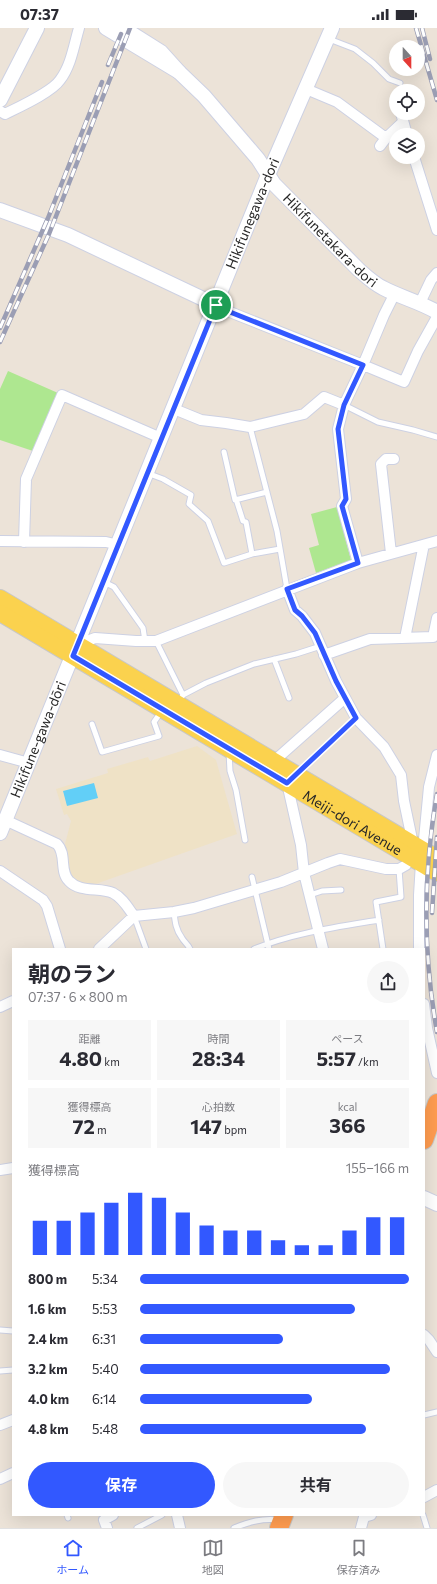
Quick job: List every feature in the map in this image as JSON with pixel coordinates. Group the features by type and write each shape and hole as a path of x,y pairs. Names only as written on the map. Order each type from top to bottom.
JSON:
{"highway":[{"path":"425,1137 437,1103"}],"main road":[{"name":"Meiji-dori Avenue","path":"0,598 75,651 163,710 229,749 291,779 417,854 437,873"},
{"name":"Meiji-dori Avenue","path":"0,613 75,651 180,699 273,762 291,779"},
{"name":"Meiji-dori Avenue","path":"417,854 437,858"}],"street":[{"path":"0,100 37,28"},
{"path":"0,111 5,114 32,101 60,82 66,71 79,28"},
{"name":"Hikifunetakara-dori","path":"106,28 179,72"},
{"name":"Hikifunetakara-dori","path":"123,28 140,32 204,96 258,159 277,187 358,269 376,284 437,312"},
{"name":"Hikifunegawa-dori","path":"75,651 268,175 329,33"},
{"path":"306,89 336,102 383,142 400,120"},
{"path":"416,164 437,230"},
{"path":"0,210 68,235 225,310 404,382 418,351 437,317"},
{"path":"420,303 431,280 437,273"},
{"path":"358,563 342,506 346,499 338,429 344,405 394,293"},
{"path":"24,542 26,480 62,395 161,438"},
{"path":"174,409 201,420 250,427 304,414 324,397 344,405"},
{"path":"391,553 381,464 386,459 394,458"},
{"path":"0,541 106,542 119,545"},
{"path":"75,651 95,638 156,641 287,589 358,563 437,541"},
{"path":"405,638 424,549 423,545"},
{"path":"287,589 295,610 302,616 315,633 336,681 356,718 384,747 401,775 404,801 417,854 419,895 418,945"},
{"path":"322,650 370,639 432,637 437,618"},
{"name":"Hikifune-gawa-dōri","path":"0,833 75,651"},
{"path":"273,762 345,698"},
{"path":"0,755 29,763"},
{"path":"103,948 134,916 174,912 194,908 281,882 340,859 386,869 399,869 406,865 417,854 429,787 437,755"},
{"path":"291,779 302,845 304,874 323,948"},
{"path":"5,820 57,844 62,849 64,870 68,881 76,886 102,890 114,894 123,900 134,916"},
{"path":"0,871 43,900 47,906 60,948"},
{"path":"0,1007 12,1001"},
{"path":"425,1028 437,1073"},
{"path":"0,1170 12,1168"},
{"path":"425,1198 437,1204"},
{"path":"425,1336 437,1352"},
{"path":"0,1425 12,1420"},
{"path":"0,1479 12,1473"},
{"path":"425,1496 437,1490"},
{"path":"107,1528 104,1520 110,1516"},
{"path":"177,1516 180,1528"},
{"path":"360,1528 366,1516"}],"lane":[{"path":"329,33 355,49 389,79 400,83"},
{"path":"344,405 378,422 413,430 437,438"},
{"path":"250,427 277,531 287,589"},
{"path":"224,452 236,499 243,521 246,522 252,554"},
{"path":"147,473 163,479 191,495 189,504 208,520 224,563 252,554 280,549"},
{"path":"236,499 267,492"},
{"path":"103,582 114,587 144,628 145,641"},
{"path":"156,641 180,699 206,683 254,664 322,650"},
{"path":"274,659 289,698"},
{"path":"92,724 102,752 159,736 154,722 163,710"},
{"path":"291,779 356,718"},
{"path":"229,749 230,770 236,790 246,840"},
{"path":"383,948 376,902 401,897 399,869"},
{"path":"252,877 268,946 318,931 378,920"},
{"path":"310,895 322,891 341,890"},
{"path":"174,912 175,924 182,939 190,948"},
{"path":"134,916 146,948"},
{"path":"0,1330 12,1330"},
{"path":"0,1371 12,1370"},
{"path":"425,1415 437,1412"},
{"path":"137,1528 160,1516"},
{"path":"422,1516 427,1528"},
{"path":"234,1528 251,1521 267,1519 282,1521"}],"shaded area":[{"path":"197,746 216,760 237,834 90,886 76,882 68,872 65,844 71,821 67,814 64,815 56,789 108,773 107,769 148,757 150,761"}],"green space":[{"path":"8,371 58,393 33,451 0,440 0,389"},
{"path":"337,507 351,560 316,573 309,548 319,545 311,514"}],"water":[{"path":"94,783 98,798 67,806 63,791"}],"railway":[{"path":"0,342 49,234 130,28"},
{"path":"416,28 437,100"},
{"path":"422,28 430,59"},
{"path":"108,65 121,34"},
{"path":"0,328 48,218 102,82"},
{"path":"437,794 429,854 426,913 429,973 437,1032"},
{"path":"432,913 437,837"}],"route":[{"path":"216,305 225,310 363,365 344,405 338,429 346,499 342,506 358,563 287,589 295,610 302,616 315,633 336,681 356,718 287,783 73,656 216,305"}]}
